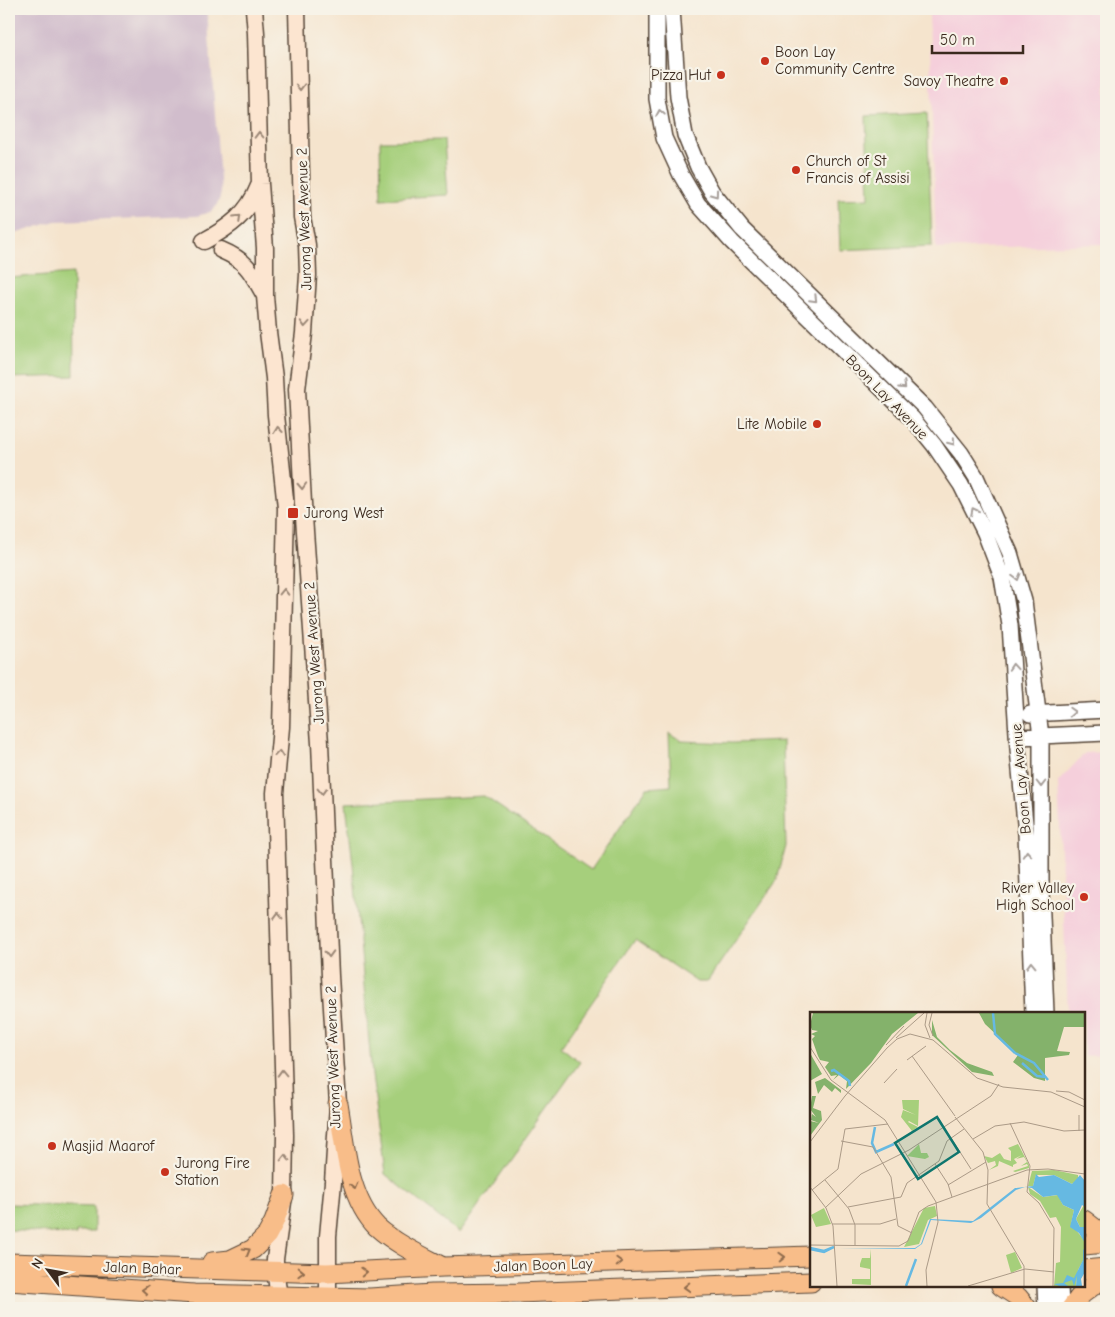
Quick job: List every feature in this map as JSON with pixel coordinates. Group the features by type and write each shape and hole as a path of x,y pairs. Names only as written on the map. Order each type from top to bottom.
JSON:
{"main road":[{"name":"Jurong West Avenue 2","path":"254,9 260,184 265,248 265,296 286,508 281,727 275,793 285,1136 284,1195 275,1259 275,1271 281,1302"},
{"name":"Jurong West Avenue 2","path":"298,9 302,217 307,245 308,275 304,333 297,389 320,743 330,976 338,1104 328,1236 327,1303"},
{"path":"204,241 224,230 241,216 255,197 260,184"},
{"path":"221,250 232,255 250,269 265,296"},
{"path":"338,1104 348,1164 357,1197 362,1205 376,1226 393,1240 443,1267"},
{"path":"166,1268 230,1260 252,1249 266,1235 274,1222 284,1195"},
{"path":"1085,1221 1106,1237"},
{"path":"1085,1245 1106,1243"},
{"name":"Jalan Boon Lay","path":"275,1271 327,1273 443,1267 810,1256"},
{"name":"Jalan Bahar","path":"9,1263 275,1271"},
{"path":"1085,1270 1106,1268"},
{"path":"1071,1308 1081,1295 1106,1276"},
{"name":"Jalan Bahar","path":"9,1281 281,1302 327,1303"},
{"name":"Jalan Boon Lay","path":"327,1303 432,1294 518,1293 810,1282"},
{"path":"1003,1287 1018,1297 1028,1308"},
{"path":"194,1294 218,1308"},
{"path":"404,1308 432,1294"}],"street":[{"name":"Boon Lay Avenue","path":"657,9 657,99 664,138 681,175 698,204 732,242 912,418 934,445 965,493 985,533 1002,577 1010,625 1026,842 1033,1012"},
{"name":"Boon Lay Avenue","path":"672,9 677,89 685,134 698,167 712,192 742,229 925,408 961,453 976,477 1010,553 1024,601 1041,736 1041,892 1046,1012"},
{"path":"1016,716 1106,710"},
{"path":"1018,737 1106,733"},
{"path":"1045,1287 1046,1308"},
{"path":"1060,1287 1061,1308"}],"shaded area":[{"path":"9,9 207,9 221,193 215,208 210,212 197,216 55,221 9,236"},
{"path":"1106,9 1106,244 936,249 929,12"},
{"name":"River Valley High School","path":"1106,752 1106,1055 1085,1056 1085,1012 1068,1012 1058,782 1085,753"}],"green space":[{"path":"927,113 932,246 840,250 838,199 869,198 866,116"},
{"path":"444,140 448,195 381,199 380,141"},
{"path":"73,273 74,376 9,378 9,278"},
{"path":"669,733 682,741 732,743 783,741 786,846 777,880 707,982 697,982 635,940 561,1047 580,1062 459,1233 385,1174 372,1075 346,803 484,796 591,870 647,788 671,786"},
{"path":"9,1204 94,1207 94,1232 76,1232 76,1235 9,1230"}],"place":[{"name":"Boon Lay Community Centre","path":"765,61"},
{"name":"Pizza Hut","path":"721,75"},
{"name":"Savoy Theatre","path":"1004,81"},
{"name":"Church of St Francis of Assisi","path":"796,170"},
{"name":"Lite Mobile","path":"817,424"},
{"name":"Jurong West","path":"293,513"},
{"name":"River Valley High School","path":"1084,897"},
{"name":"Masjid Maarof","path":"52,1146"},
{"name":"Jurong Fire Station","path":"165,1172"}]}
